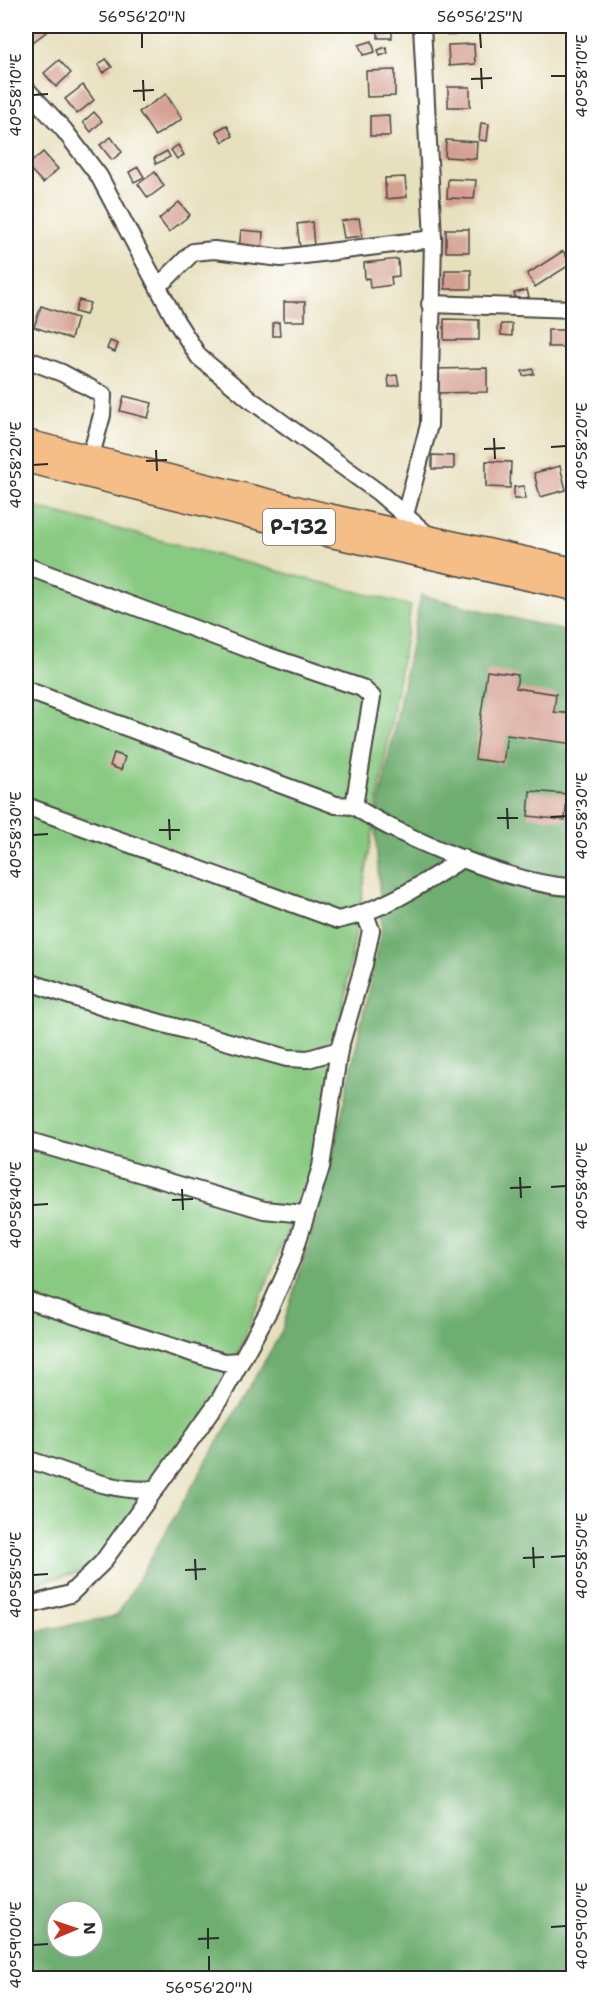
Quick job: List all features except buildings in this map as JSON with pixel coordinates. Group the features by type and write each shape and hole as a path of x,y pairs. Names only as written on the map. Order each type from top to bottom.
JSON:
{"highway":[{"name":"Р-132","path":"26,442 90,459 573,570"},
{"name":"Р-132","path":"26,460 310,530 573,588"}],"street":[{"path":"405,515 429,425 433,239 422,26"},
{"path":"26,89 64,130 99,176 158,283 176,321 199,357 251,400 378,492 433,539 447,560"},
{"path":"158,283 166,279 193,252 214,250 281,258 433,239"},
{"path":"430,304 573,309"},
{"path":"26,359 62,373 103,395 102,415 90,459"},
{"path":"26,566 262,654 362,688 372,697 355,786 354,806"},
{"path":"26,690 336,805 354,806 370,818 419,842 463,858 515,876 573,887"},
{"path":"26,806 338,920 365,914 418,887 463,858"},
{"path":"26,1606 70,1594 102,1563 220,1399 292,1259 321,1167 339,1050 371,930 365,914"},
{"path":"26,981 103,1007 287,1058 308,1059 339,1050"},
{"path":"26,1140 264,1210 305,1214"},
{"path":"26,1300 192,1353 224,1362 241,1361"},
{"path":"26,1459 110,1486 135,1491 156,1489"}],"green space":[{"path":"26,505 411,606 317,1159 224,1387 94,1568 26,1586"},
{"path":"421,595 573,633 573,1978 26,1978 26,1633 117,1616 281,1333 325,1190 382,927 375,826"}]}
